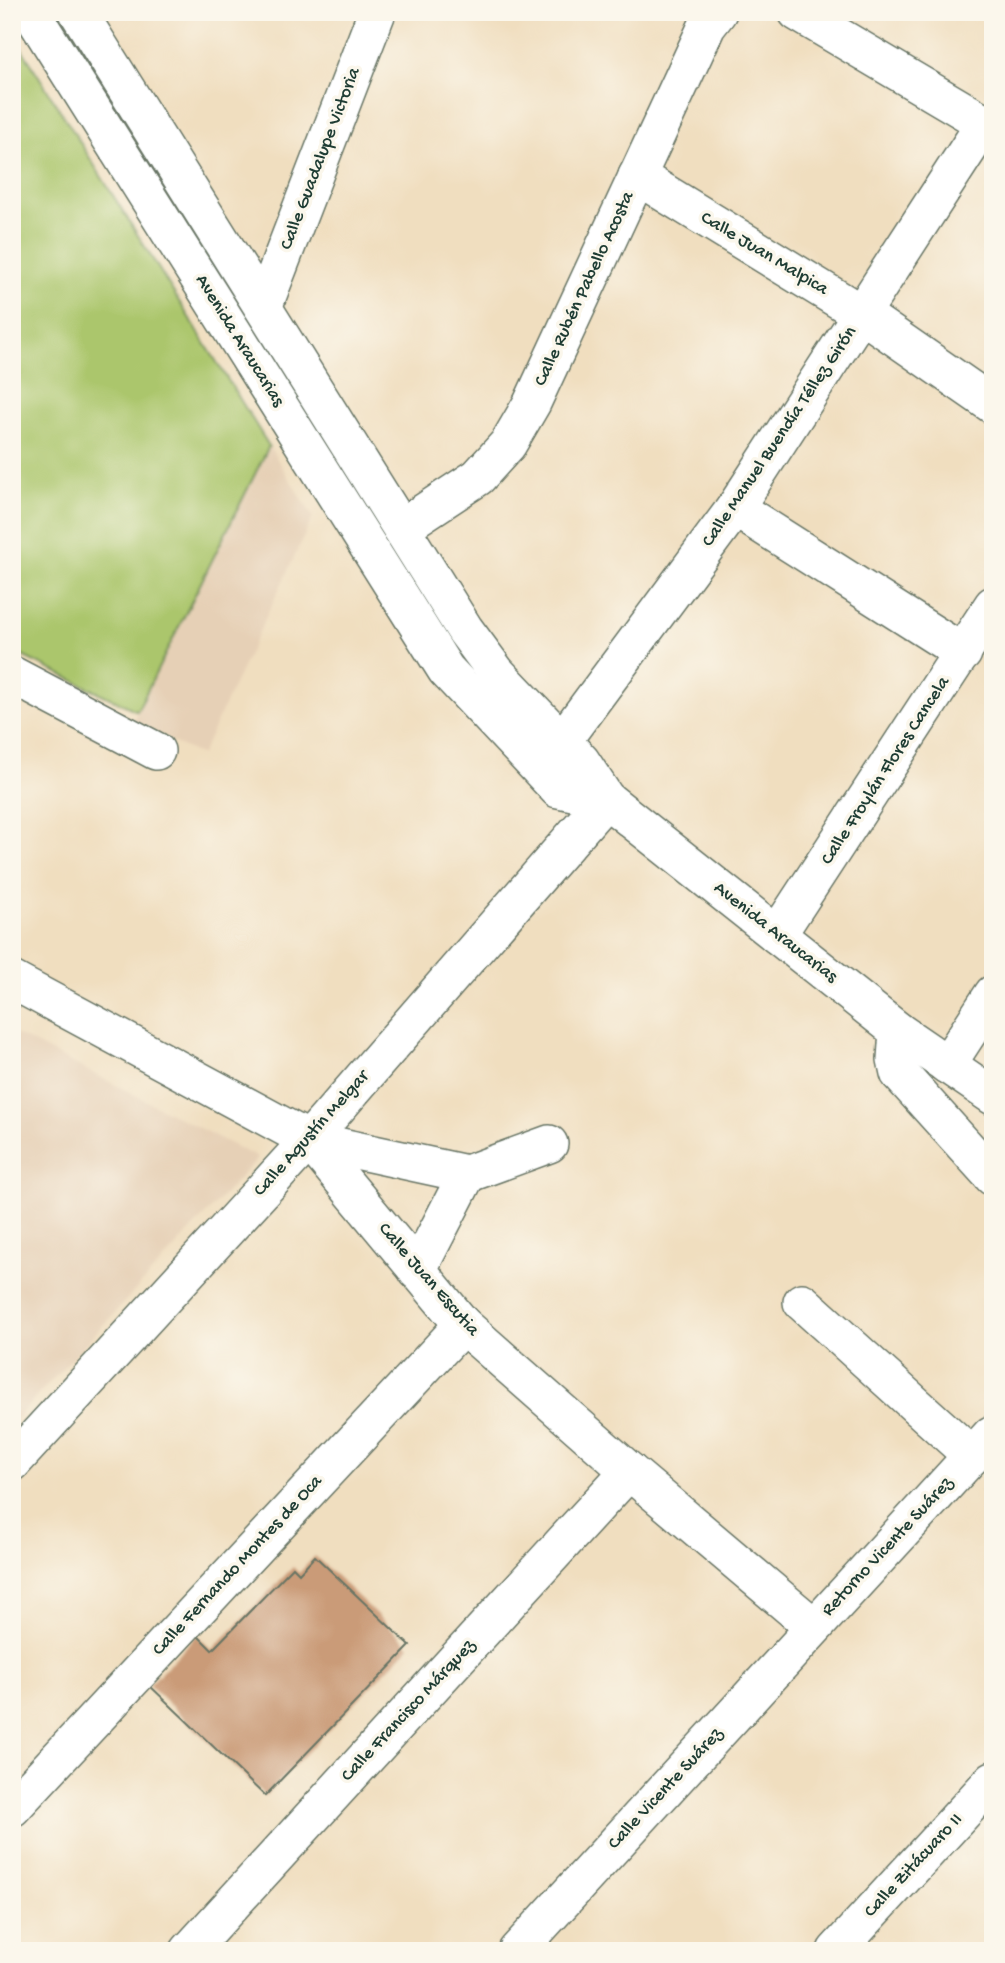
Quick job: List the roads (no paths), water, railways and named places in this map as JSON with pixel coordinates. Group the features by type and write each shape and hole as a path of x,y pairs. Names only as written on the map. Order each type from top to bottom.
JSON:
{"street":[{"name":"Avenida Araucarias","path":"31,12 446,670 558,789 606,799"},
{"name":"Avenida Araucarias","path":"79,12 478,648 496,672 581,761 606,799 898,1031 993,1096"},
{"name":"Calle Guadalupe Victoria","path":"264,305 377,12"},
{"name":"Calle Rubén Pabello Acosta","path":"402,527 478,477 508,443 532,403 708,26 718,12"},
{"path":"797,12 989,126"},
{"name":"Calle Manuel Buendía Téllez Girón","path":"562,741 735,508 989,126"},
{"name":"Calle Juan Malpica","path":"637,176 862,314 993,405"},
{"path":"735,508 963,653"},
{"name":"Calle Froylán Flores Cancela","path":"777,935 993,606"},
{"path":"446,670 478,648"},
{"path":"12,675 156,751"},
{"name":"Calle Agustín Melgar","path":"12,1463 309,1140 606,799"},
{"name":"Calle Juan Escutia","path":"12,979 309,1140 463,1325 629,1471 814,1627"},
{"path":"947,1065 993,994"},
{"path":"898,1031 896,1059 899,1073 993,1177"},
{"path":"309,1140 467,1174 549,1144"},
{"path":"417,1271 467,1174"},
{"path":"802,1302 985,1443"},
{"name":"Calle Fernando Montes de Oca","path":"12,1808 463,1325"},
{"name":"Retorno Vicente Suárez","path":"814,1627 985,1443"},
{"name":"Calle Francisco Márquez","path":"189,1951 629,1471"},
{"name":"Calle Vicente Suárez","path":"530,1946 814,1627"},
{"name":"Calle Zitácuaro II","path":"836,1951 993,1780"}]}
